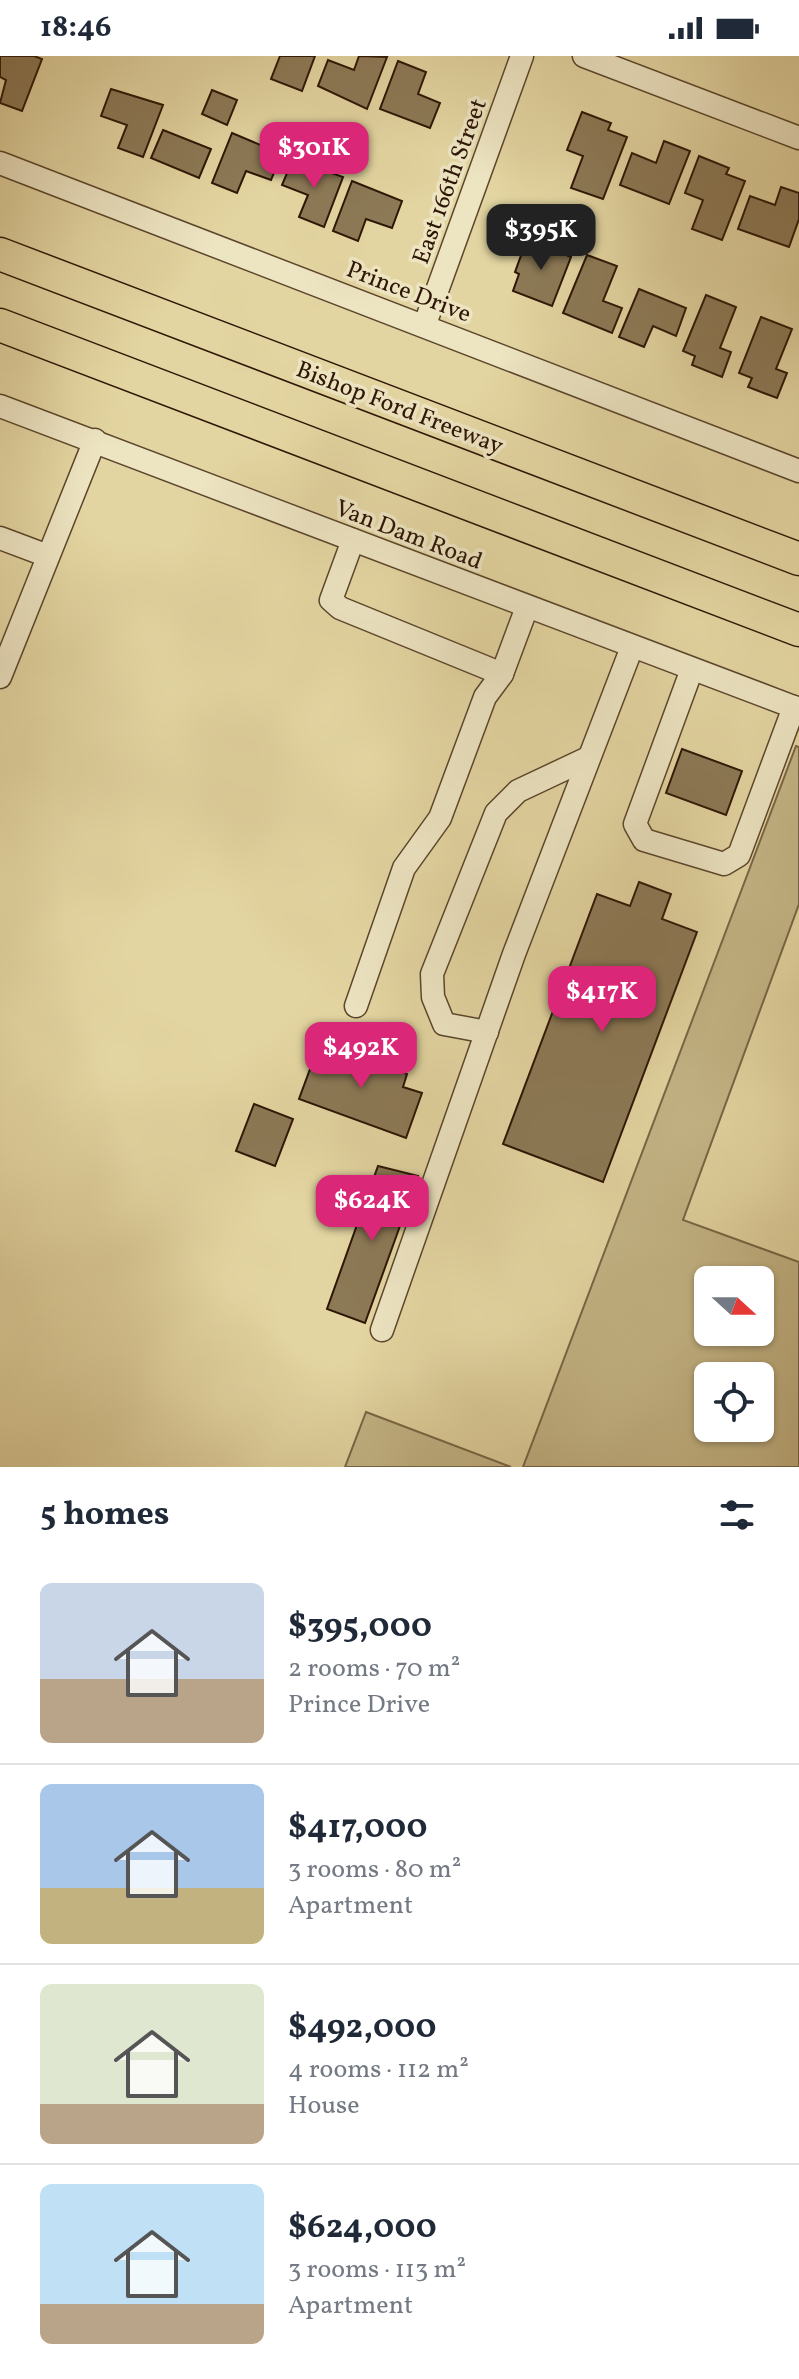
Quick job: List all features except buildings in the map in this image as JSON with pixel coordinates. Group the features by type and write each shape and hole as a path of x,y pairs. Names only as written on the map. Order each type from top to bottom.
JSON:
{"highway":[{"name":"Bishop Ford Freeway","path":"0,254 799,559"},
{"path":"0,325 799,630"}],"street":[{"name":"East 166th Street","path":"425,324 522,56"},
{"path":"584,56 799,138"},
{"name":"Prince Drive","path":"0,163 425,324 799,471"},
{"name":"Van Dam Road","path":"0,406 796,708"},
{"path":"0,677 95,440"},
{"path":"0,538 48,556"},
{"path":"353,540 331,600 340,608 502,674"},
{"path":"356,1006 404,868 440,818 485,697 502,674 527,607"},
{"path":"382,1330 487,1032 632,647"},
{"path":"692,669 635,824 644,840 724,864 739,855 796,708"},
{"path":"487,1032 444,1024 433,997 432,974 496,813 518,791 588,758"}],"shaded area":[{"path":"796,746 799,747 799,904 683,1220 799,1262 799,1467 523,1467"},
{"path":"366,1412 511,1467 345,1467"}]}
